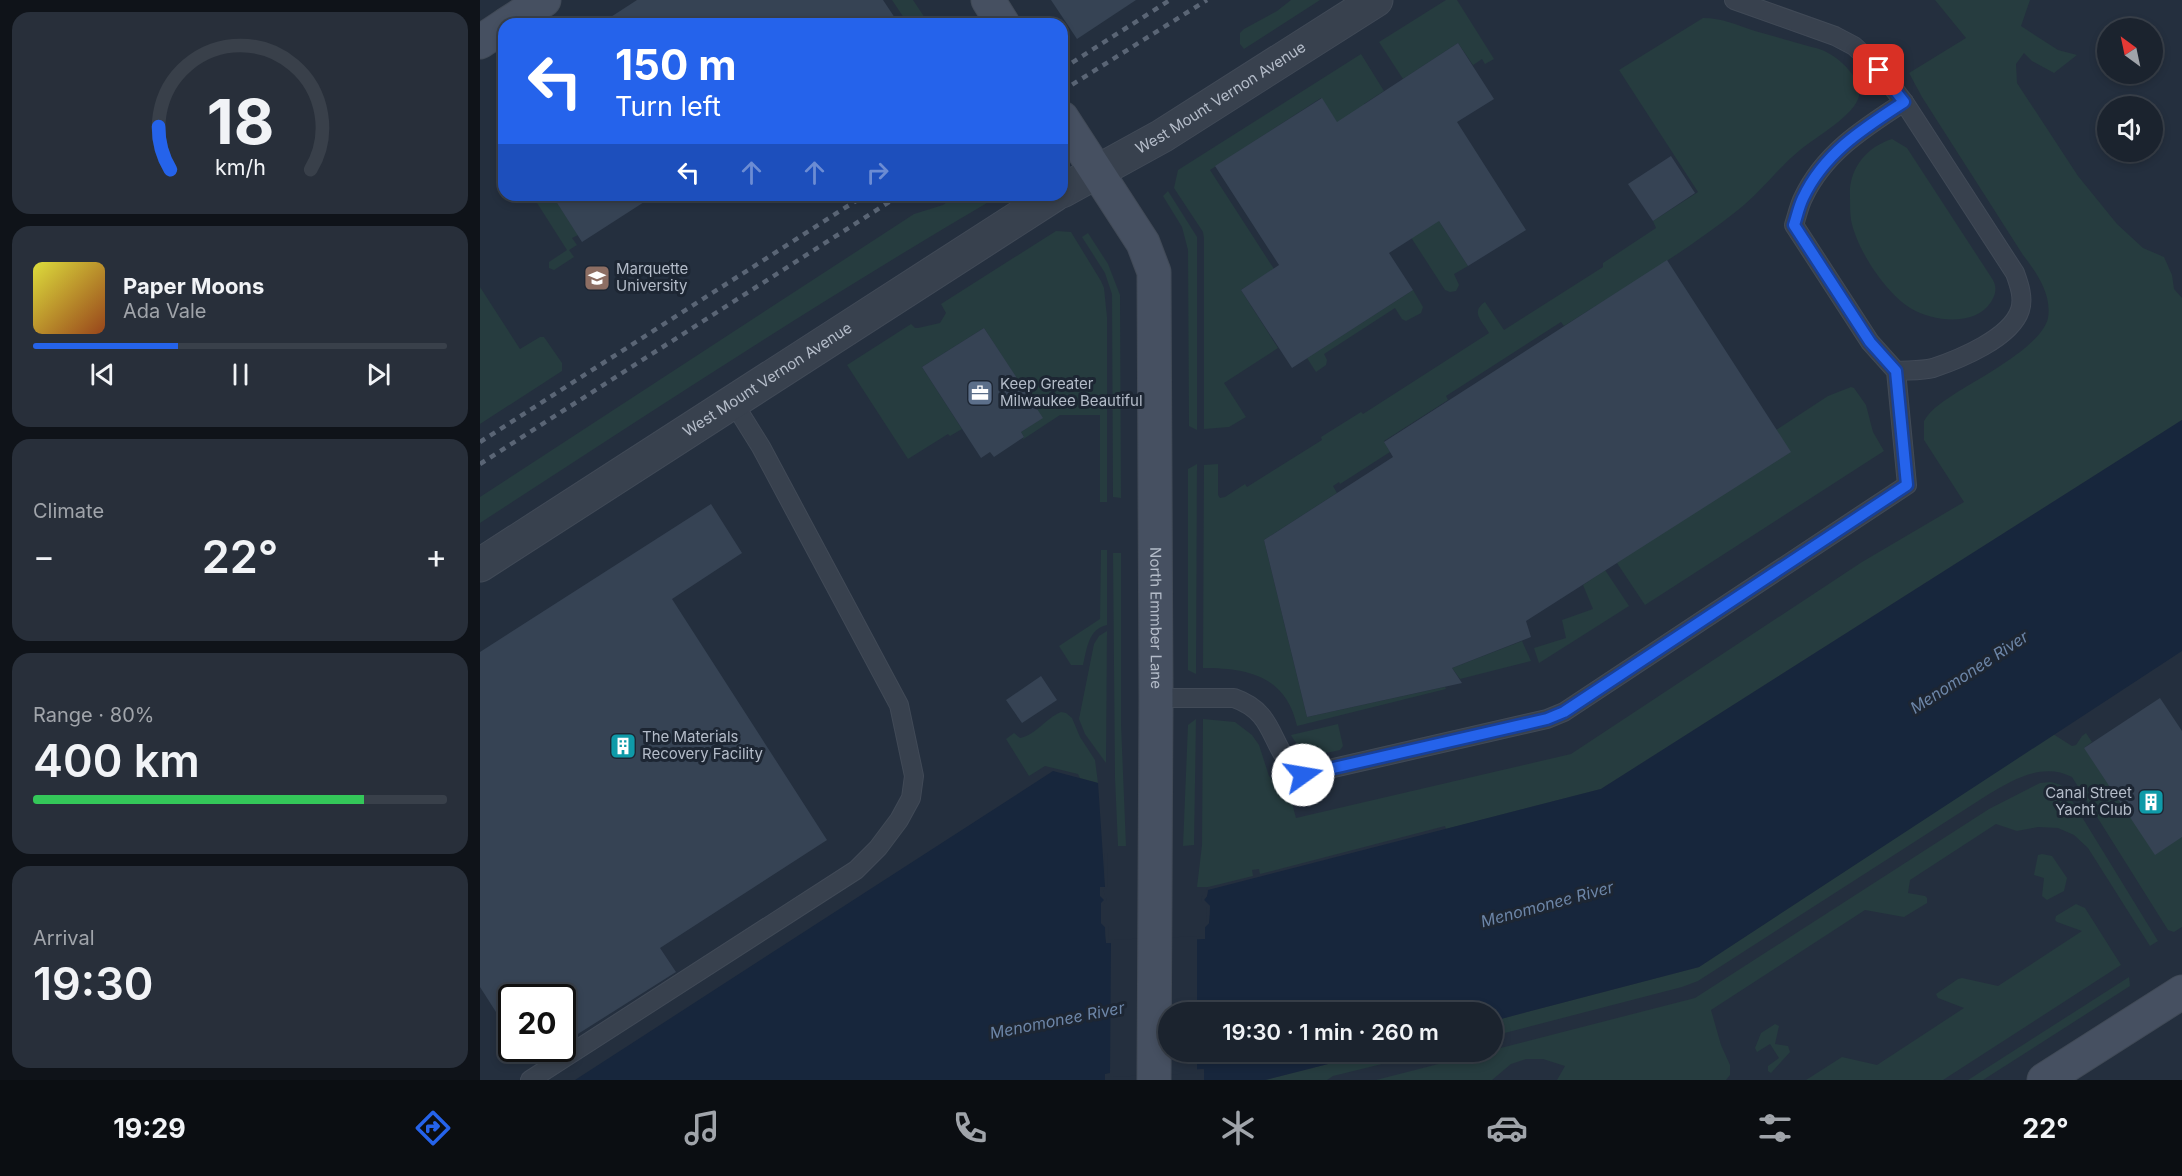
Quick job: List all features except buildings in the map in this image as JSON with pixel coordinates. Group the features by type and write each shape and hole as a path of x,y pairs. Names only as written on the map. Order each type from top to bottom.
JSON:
{"street":[{"path":"517,18 544,0"},
{"path":"988,0 999,18"},
{"name":"West Mount Vernon Avenue","path":"1068,188 1162,136 1376,0"},
{"path":"480,42 498,30"},
{"name":"North Emmber Lane","path":"1068,128 1143,243 1154,272 1156,698 1154,1080"},
{"name":"West Mount Vernon Avenue","path":"480,565 1045,201"},
{"path":"2044,1080 2182,992"}],"lane":[{"path":"1734,0 1835,36 1854,46 1879,70 1904,102 2015,273 2021,290 2021,309 2008,329 1970,353 1931,369 1896,371"},
{"path":"1156,698 1234,698 1246,702 1257,709 1265,719 1286,761 1303,775 1547,719 1564,712 1907,485 1896,371 1870,342 1794,225 1803,198 1825,164 1857,133 1904,102"},
{"path":"530,1080 856,870 878,848 899,820 911,798 914,776 899,705 761,447 733,402"}],"green space":[{"path":"892,0 913,0 925,18 904,18"},
{"path":"1291,0 1320,0 1244,49 1240,44 1240,33"},
{"path":"1446,0 1457,0 1494,59 1485,64 1482,59 1473,65 1458,43 1403,79 1379,42"},
{"path":"1935,0 2030,0 2021,26 2058,50 2077,55 2054,73 2032,61 2024,53 2016,64 2017,83 2078,176 2117,224 2143,248 2164,257 2172,275 2174,289 2182,298 2182,420 1601,789 1446,829 1445,826 1260,874 1259,869 1252,870 1253,876 1208,887 1197,887 1202,845 1203,719 1235,722 1252,735 1259,745 1269,776 1290,796 1296,818 1571,754 1862,562 1964,502 1924,440 1924,421 1940,404 2024,349 2043,328 2049,309 2048,300 2038,276 1922,97 1909,73 1966,38"},
{"path":"1703,18 1729,22 1831,54 1845,66 1856,81 1859,96 1856,103 1843,118 1800,150 1746,203 1717,226 1564,326 1561,322 1446,396 1448,400 1384,441 1390,452 1340,484 1339,482 1333,486 1337,493 1264,540 1307,717 1435,689 1445,687 1446,689 1297,726 1292,709 1284,696 1263,678 1235,670 1203,668 1204,465 1218,464 1218,495 1220,498 1245,484 1247,487 1322,440 1321,437 1361,412 1363,414 1489,333 1478,313 1478,309 1485,302 1504,330 1603,267 1603,263 1656,228 1653,221 1698,192 1619,70"},
{"path":"1361,54 1384,91 1364,104 1468,266 1454,274 1459,285 1456,291 1445,290 1321,98 1210,170 1274,269 1241,290 1278,348 1224,383 1246,417 1229,427 1204,429 1204,238 1203,232 1174,188 1178,170"},
{"path":"1892,139 1907,148 1993,280 1995,294 1993,299 1984,310 1975,315 1943,319 1912,309 1892,293 1883,282 1859,244 1851,217 1852,178 1860,161 1867,154"},
{"path":"1168,191 1197,237 1197,430 1189,426 1188,250 1182,227 1163,196"},
{"path":"536,201 556,201 578,235 572,238 577,245 569,250 574,257 554,270 549,268 549,262 567,250"},
{"path":"948,201 990,201 862,278 480,523 480,497 914,214 943,205"},
{"path":"1056,231 1071,232 1104,288 1107,317 1107,502 1100,502 1100,415 1060,415 1022,440 1024,437 1021,432 1042,418 984,328 922,367 962,429 950,436 948,434 908,459 847,365 911,324 918,328 940,323 946,313 941,304"},
{"path":"1088,233 1108,264 1120,295 1121,498 1113,497 1112,294 1105,273 1082,237"},
{"path":"480,287 520,349 544,337 562,363 562,371 480,424"},
{"path":"1413,290 1423,307 1421,313 1406,321 1395,308 1324,354 1327,360 1326,365 1316,372 1307,358"},
{"path":"1851,387 1866,405 1873,432 1884,451 1645,605 1617,563 1776,430 1828,396"},
{"path":"1197,464 1196,674 1188,670 1188,469"},
{"path":"1101,550 1107,550 1107,625 1092,635 1083,665 1071,665 1059,646 1100,619"},
{"path":"1113,553 1121,553 1121,724 1126,846 1118,846 1115,778"},
{"path":"1605,570 1629,606 1539,663 1534,648 1566,638 1562,620 1593,609 1583,585"},
{"path":"1107,631 1106,763 1085,734 1079,719 1094,644 1099,636"},
{"path":"1522,641 1531,661 1460,679 1452,668"},
{"path":"1061,712 1072,718 1080,737 1095,760 1098,783 1080,778 1078,774 1045,766 1029,776 1006,739 1014,733 1020,738 1026,736"},
{"path":"1196,719 1194,845 1183,846 1188,725"},
{"path":"1338,724 1343,746 1340,750 1325,753 1312,752 1300,747 1291,735"},
{"path":"2086,733 2092,742 2084,748 2182,837 2182,927 2174,932 2168,930 2072,777 2050,771 2040,772 2019,778 1989,794 1698,981 1503,1033 1503,1018 1699,967 2053,734 2072,746 2076,745"},
{"path":"2051,782 2061,785 2066,791 2158,941 2150,946 2088,848 2074,835 2058,828 2038,827 2017,831 1996,824 1910,880 1908,893 1925,896 1927,903 1904,917 1865,910 1711,1010 1721,1045 1730,1065 1730,1075 1726,1080 1557,1080 1565,1066 1543,1059 1526,1059 1511,1064 1492,1080 1376,1080 1446,1062 1503,1062 1503,1047 1695,998 1989,809 2040,783"},
{"path":"2038,855 2052,856 2067,878 2064,891 2047,900 2042,896 2044,878 2034,875"},
{"path":"2076,904 2085,908 2121,965 1943,1080 1806,1080 1842,1057 1877,1065 1964,1008 1938,998 1936,994 1958,979 1998,986 2082,931 2055,920 2056,916"},
{"path":"2129,977 2130,986 1983,1080 1968,1080"},
{"path":"1775,1024 1779,1026 1775,1044 1788,1046 1790,1052 1771,1073 1768,1071 1768,1066 1779,1058 1770,1044 1757,1052 1755,1048 1761,1033"},
{"path":"1336,1062 1390,1062 1333,1076 1327,1080 1265,1080"}],"water":[{"name":"Menomonee River","path":"2182,420 2182,651 1699,967 1503,1018 1503,1002 1158,1002 1158,1062 1336,1062 1265,1080 1204,1080 1203,1069 1106,1074 1105,1080 575,1080 1053,771 1098,783 1105,887 1101,887 1104,900 1101,923 1105,927 1106,943 1205,939 1210,906 1204,900 1208,890 1601,789"}],"pier":[{"path":"1104,853 1107,853 1108,887 1103,890 1107,900 1104,904 1104,922 1108,926 1109,940 1202,936 1207,907 1201,898 1208,887 1204,900 1210,906 1209,923 1205,927 1205,939 1197,939 1197,1002 1158,1002 1158,1062 1197,1062 1197,1070 1204,1069 1204,1080 1201,1080 1201,1073 1108,1077 1108,1080 1105,1080 1105,1074 1110,1073 1111,943 1106,943 1105,927 1101,923 1101,903 1104,900 1100,896 1100,887 1105,887"}],"railway":[{"path":"1068,65 1170,0"},
{"path":"1068,87 1207,0"},
{"path":"480,442 856,201"},
{"path":"480,464 891,201"}],"place":[{"name":"Marquette University","path":"597,278"},
{"name":"Keep Greater Milwaukee Beautiful","path":"980,393"},
{"name":"The Materials Recovery Facility","path":"623,746"},
{"name":"Canal Street Yacht Club","path":"2151,802"}],"route":[{"path":"1303,775 1547,719 1564,712 1907,485 1896,371 1870,342 1794,225 1803,198 1825,164 1838,149 1857,133 1904,102 1879,70"}]}
